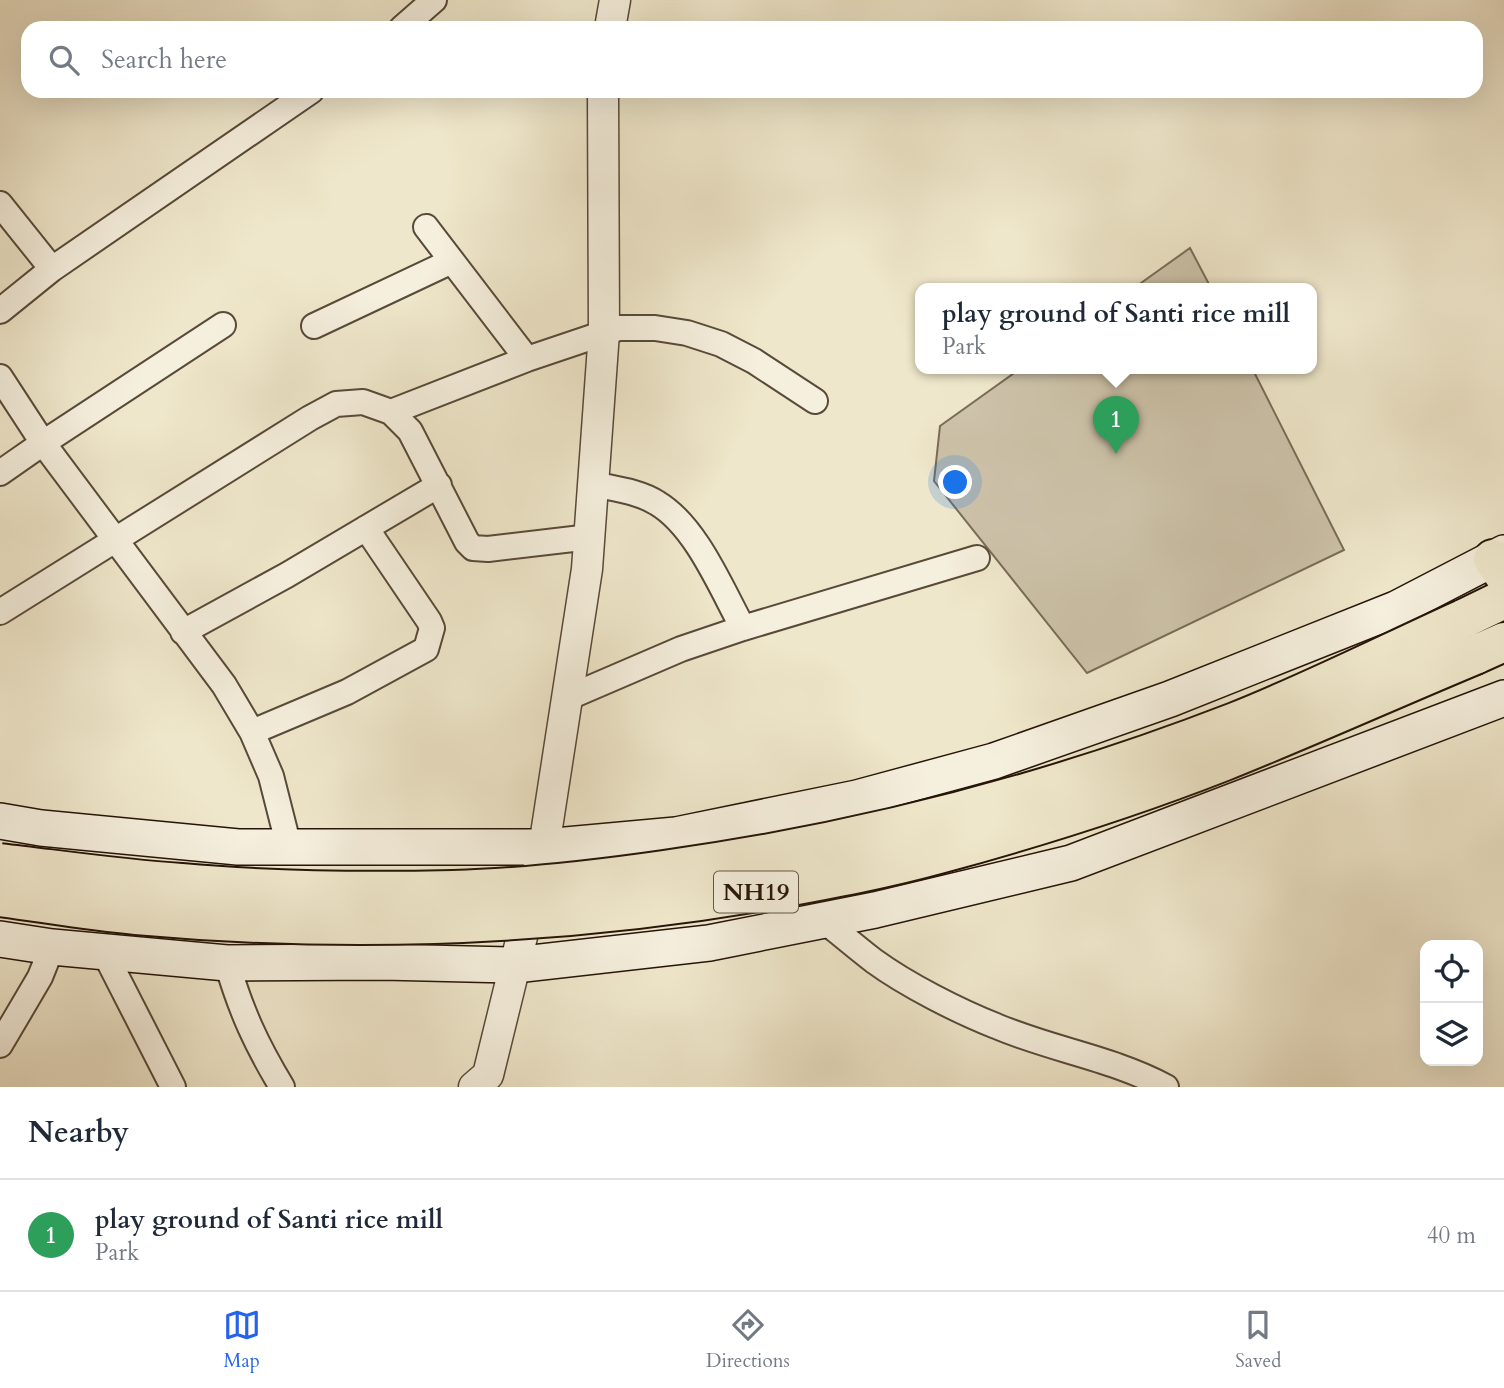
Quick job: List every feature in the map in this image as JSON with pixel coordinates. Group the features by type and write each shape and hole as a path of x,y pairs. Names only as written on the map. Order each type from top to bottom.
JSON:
{"highway":[{"name":"NH19","path":"0,863 180,883 268,888 454,890 580,882 721,862 839,841 994,802 1115,764 1236,721 1504,600"},
{"name":"NH19","path":"0,897 133,915 242,922 366,925 545,918 738,895 851,875 924,858 1068,816 1220,763 1490,648"}],"main road":[{"path":"0,821 41,828 238,847 544,847 676,835 857,798 994,761 1170,699 1396,609 1500,562"},
{"path":"0,939 52,947 228,963 516,965 709,943 824,920 1071,863 1504,698"}],"street":[{"path":"410,21 434,0"},
{"path":"611,21 615,0"},
{"path":"0,311 52,268 301,98"},
{"path":"482,1083 516,965 544,847 590,537 604,332 603,98"},
{"path":"0,204 52,268"},
{"path":"426,227 527,359"},
{"path":"314,327 452,261"},
{"path":"0,473 223,326"},
{"path":"391,412 527,359 620,328 687,333 721,344 754,361 815,401"},
{"path":"0,377 43,443 224,685 252,732 271,776 289,847"},
{"path":"0,612 310,418 337,404 363,402 391,412 410,431 467,542 473,548 488,549 590,537"},
{"path":"593,484 636,494 656,502 678,519 699,550 743,628"},
{"path":"183,632 287,575 439,485"},
{"path":"252,732 348,692 426,649 432,628 429,621 366,528"},
{"path":"567,698 681,649 977,558"},
{"path":"824,920 875,962 995,1026 1056,1048 1140,1073 1166,1087"},
{"path":"0,1045 40,977 52,947"},
{"path":"104,952 173,1087"},
{"path":"228,963 240,1007 259,1049 282,1087"}],"shaded area":[{"path":"1190,248 1208,283 1141,283"},
{"path":"1013,374 1255,374 1344,550 1087,673 934,481 940,426"}],"place":[{"name":"play ground of Santi rice mill","path":"1116,454"}]}
